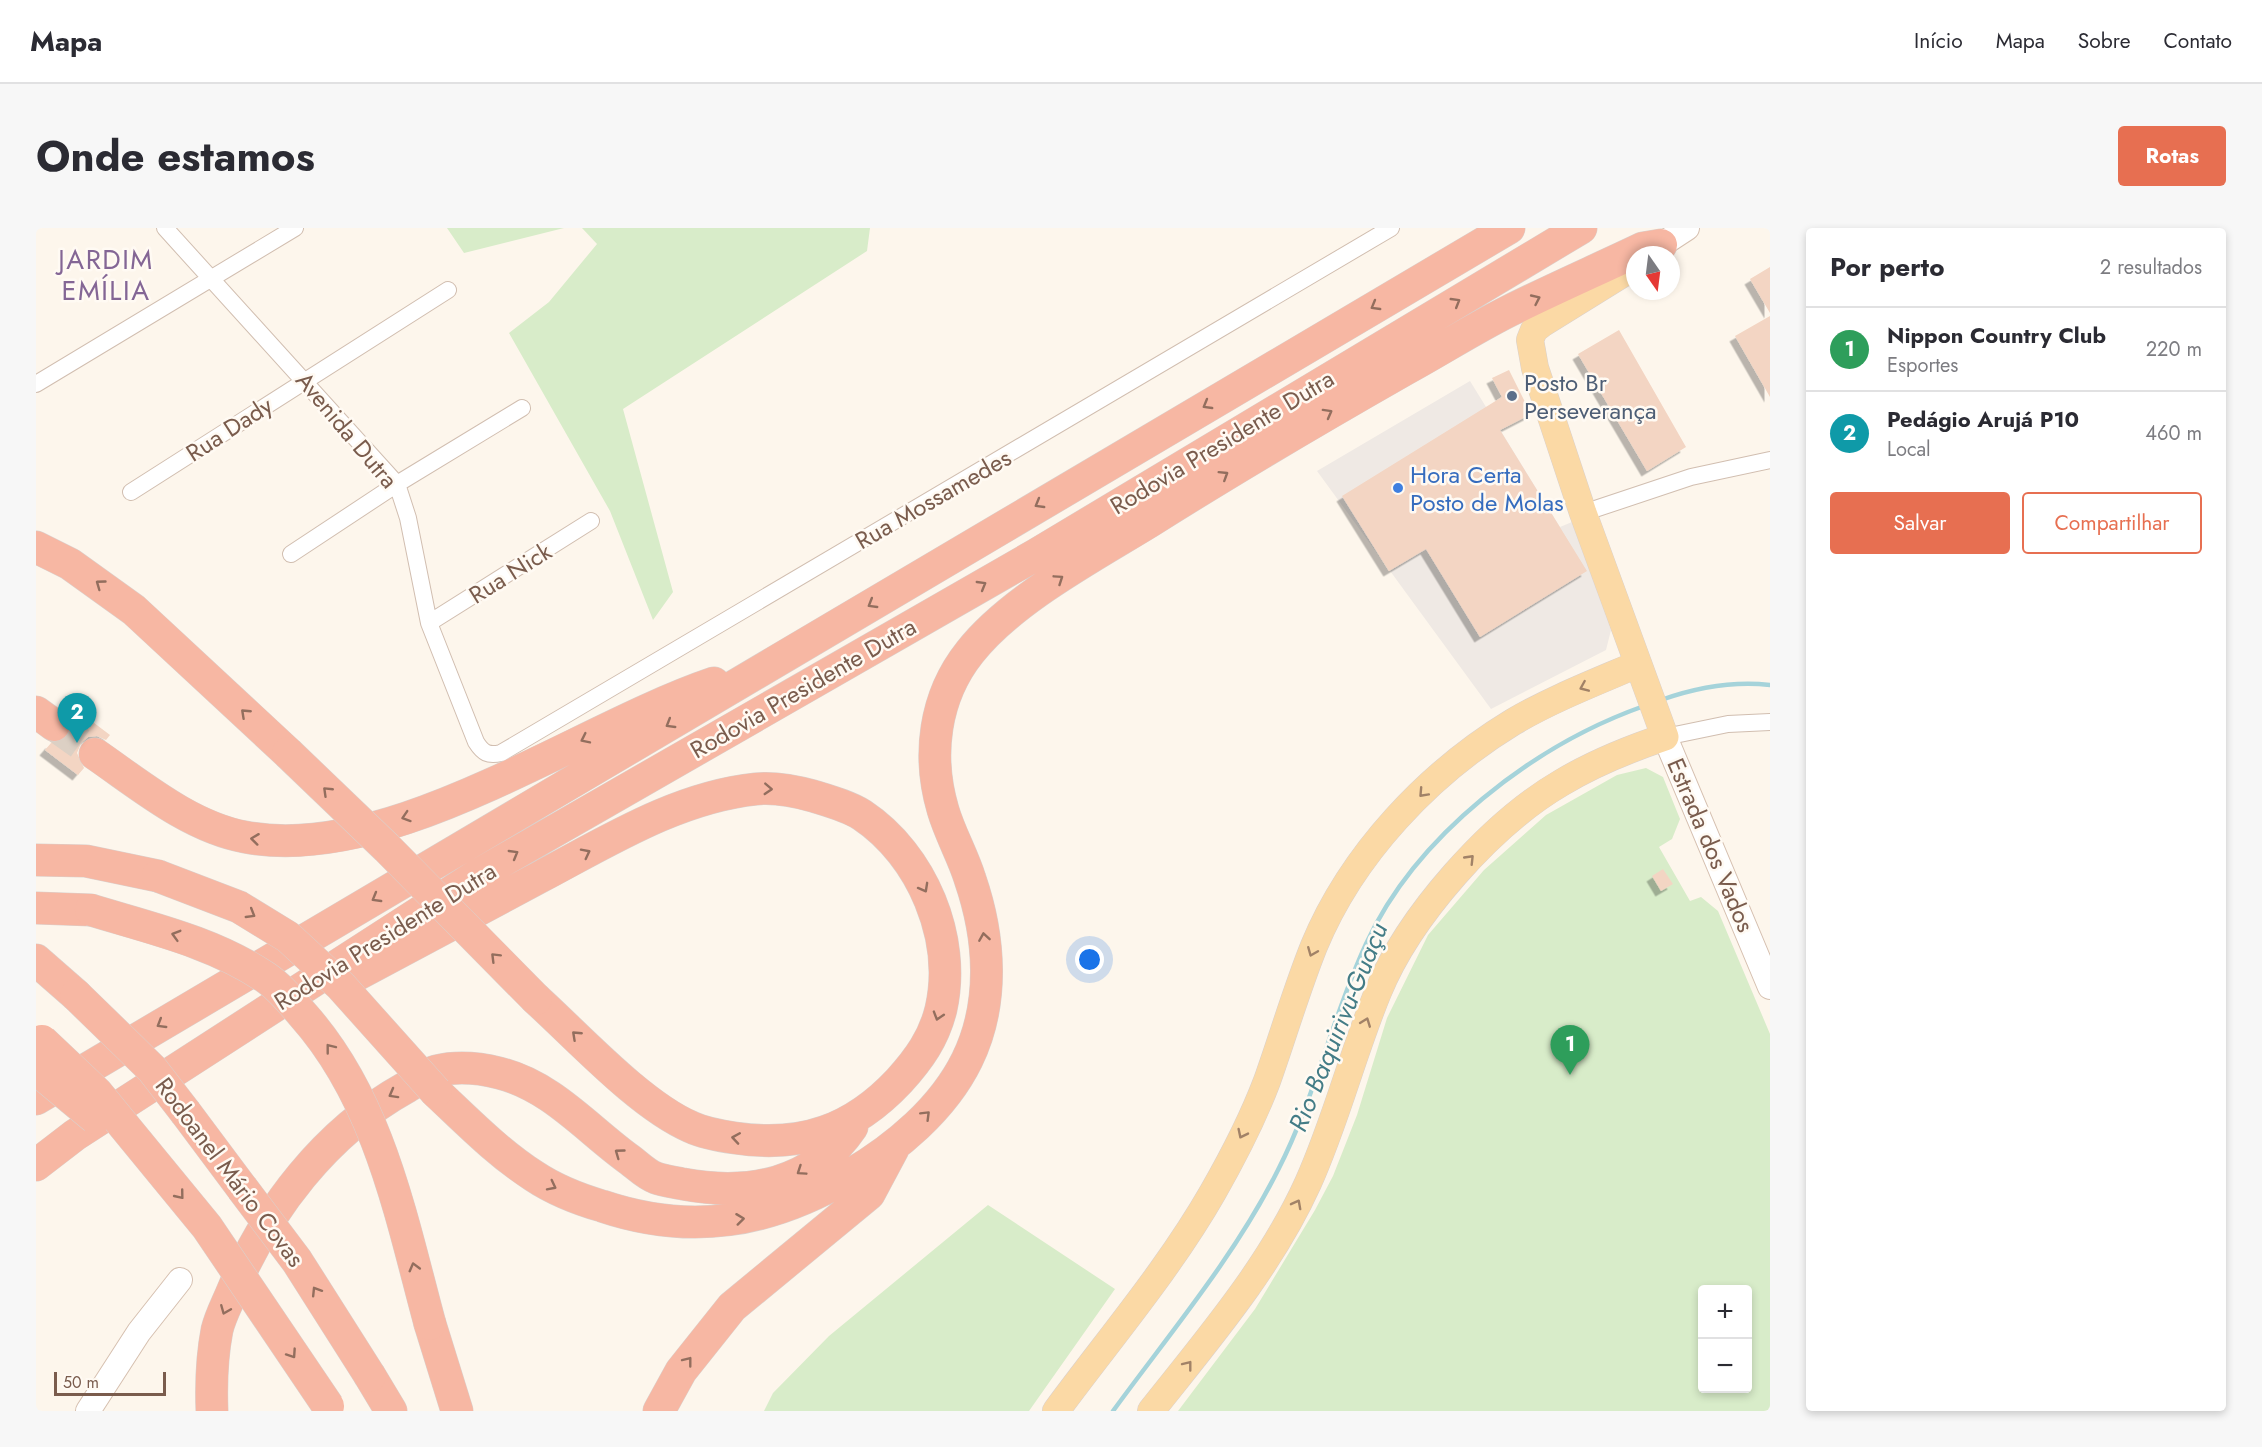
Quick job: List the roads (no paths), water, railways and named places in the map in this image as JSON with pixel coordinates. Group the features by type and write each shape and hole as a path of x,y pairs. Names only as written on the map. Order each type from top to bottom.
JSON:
{"highway":[{"path":"1425,276 1454,243 1482,228"},
{"name":"Rodovia Presidente Dutra","path":"36,1099 1509,228"},
{"name":"Rodovia Presidente Dutra","path":"36,1165 75,1135 476,876 1037,554 1581,228"},
{"path":"36,860 86,861 158,876 239,907 288,937 341,986 436,1092 503,1154 537,1178 574,1197 646,1219 664,1222 708,1223 751,1218 792,1205 827,1189 865,1166 897,1141 943,1098 967,1059 981,1020 986,988 986,947 980,913 970,879 943,811 933,757 938,718 951,683 969,652 1010,612 1088,560 1277,442 1506,313 1626,256"},
{"path":"36,547 70,564 134,610 387,848 536,999 636,1090 670,1116 693,1128 756,1141 787,1140 823,1134 858,1117 882,1098 924,1052 933,1031 944,989 944,958 937,922 927,893 907,860 884,833 860,814 803,794 771,789 710,796 666,813 181,1066"},
{"path":"95,754 181,811 210,825 244,837 276,841 314,840 380,825 451,801 671,698 775,663"},
{"path":"36,908 91,910 189,939 231,958 279,988 308,1021 336,1056 364,1107 401,1218 457,1411"},
{"name":"Rodoanel Mário Covas","path":"36,960 152,1069 297,1260 391,1411"},
{"path":"36,1035 97,1093 207,1227 329,1409"},
{"path":"212,1411 218,1328 251,1247 307,1170 340,1134 382,1101 434,1072 461,1067 500,1073 536,1089 570,1109 609,1145 655,1178 708,1189 755,1188 789,1179 841,1143 858,1117"},
{"path":"36,1069 110,1131 143,1149"},
{"path":"659,1411 681,1371 732,1307 869,1194 897,1141"}],"main road":[{"path":"1151,1411 1215,1330 1283,1232 1308,1184 1333,1123 1359,1039 1379,988 1419,920 1467,860 1508,823 1560,783 1620,753 1661,726 1583,513 1535,368 1530,340 1534,330 1626,272"},
{"path":"1056,1411 1171,1257 1214,1192 1266,1082 1286,1017 1315,944 1338,896 1380,839 1434,781 1472,749 1515,721 1566,695 1641,673"}],"street":[{"name":"Avenida Dutra","path":"165,228 397,484 408,518 429,623 476,742"},
{"path":"36,384 295,228"},
{"name":"Rua Mossamedes","path":"476,742 482,752 491,755 501,753 1391,228"},
{"path":"1662,246 1687,228"},
{"name":"Rua Dady","path":"131,492 448,290"},
{"path":"291,554 397,484 522,408"},
{"path":"1583,513 1691,477 1770,460"},
{"name":"Rua Nick","path":"429,623 591,521"},
{"path":"1661,726 1770,722"},
{"name":"Estrada dos Vados","path":"1661,726 1770,987"},
{"path":"88,1411 139,1332 180,1280"}],"waterway":[{"name":"Rio Baquirivu-Guaçu","path":"1661,700 1715,686 1770,685"},
{"name":"Rio Baquirivu-Guaçu","path":"1113,1411 1201,1294 1261,1202 1303,1115 1343,1000 1366,944 1388,904 1415,866 1447,831 1482,799 1521,770 1561,744 1644,706"}],"tunnel":[{"path":"54,725 95,754"}],"place":[{"name":"Posto Br Perseverança","path":"1512,396"},
{"name":"Hora Certa Posto de Molas","path":"1398,488"},
{"name":"Pedágio Arujá P10","path":"77,743"},
{"name":"Nippon Country Club","path":"1570,1075"}],"district":[{"name":"JARDIM EMÍLIA","path":"106,274"}]}
